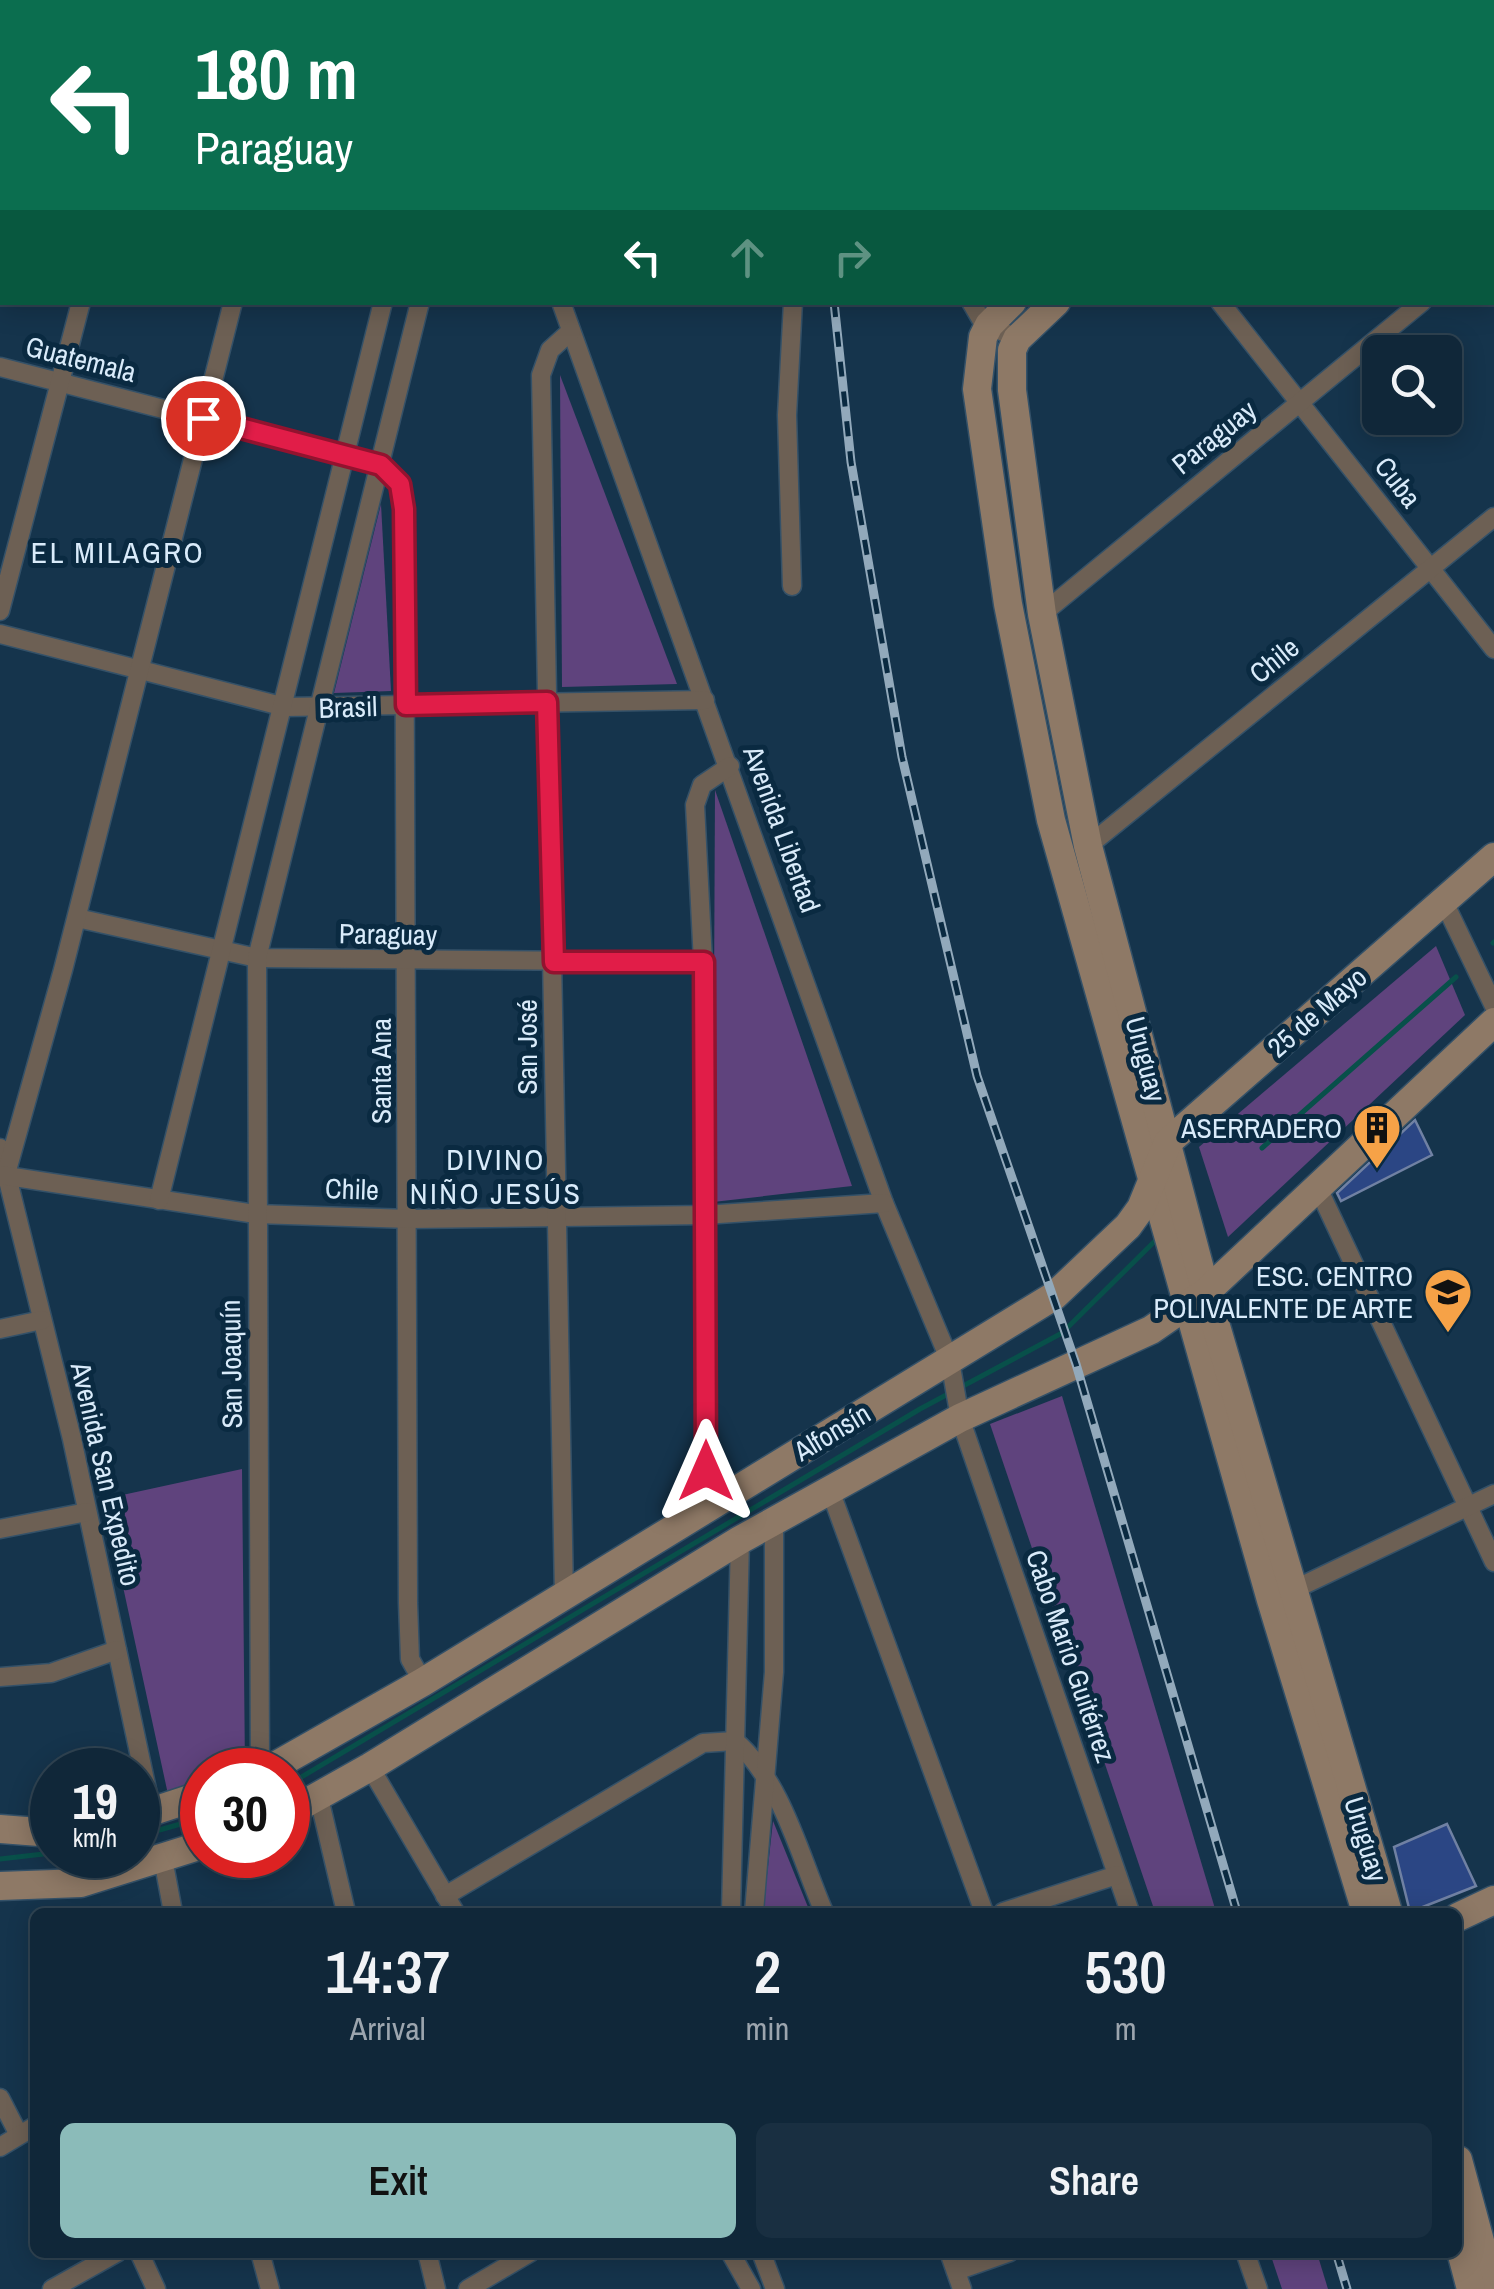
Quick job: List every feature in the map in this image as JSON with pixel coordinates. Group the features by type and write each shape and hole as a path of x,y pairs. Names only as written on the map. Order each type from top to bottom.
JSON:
{"street":[{"path":"0,610 79,305"},
{"path":"3,1175 76,918 231,305"},
{"path":"159,1200 383,305"},
{"name":"San Joaquín","path":"260,1748 258,958 419,305"},
{"name":"Avenida Libertad","path":"562,305 884,1203 951,1367"},
{"path":"792,586 787,415 793,305"},
{"path":"980,314 1004,305"},
{"path":"980,314 1017,339 1053,305"},
{"name":"Cuba","path":"1222,305 1494,649"},
{"name":"Paraguay","path":"1042,614 1418,305"},
{"name":"Uruguay","path":"980,314 977,389 1008,604 1051,820 1150,1176 1197,1299 1387,1908"},
{"name":"San José","path":"564,1594 541,375 550,350 571,331"},
{"name":"Uruguay","path":"1017,339 1012,350 1012,390 1042,614 1088,846 1168,1142 1197,1299 1365,1908"},
{"name":"Guatemala","path":"0,367 381,465"},
{"name":"Santa Ana","path":"381,465 400,484 404,509 409,1622 410,1659 423,1682"},
{"name":"Chile","path":"1088,846 1494,518"},
{"name":"Brasil","path":"0,634 285,707 706,700"},
{"path":"706,1508 704,962 695,805 702,785 730,766"},
{"name":"25 de Mayo","path":"1150,1176 1168,1142 1494,858"},
{"path":"1444,902 1494,1006"},
{"name":"Paraguay","path":"76,918 220,953 258,958 408,963 704,962"},
{"path":"1197,1299 1494,1022"},
{"name":"Avenida San Expedito","path":"0,1148 3,1175 87,1512 134,1748"},
{"name":"Chile","path":"3,1175 256,1214 410,1219 704,1215 884,1203"},
{"name":"Alfonsín","path":"307,1748 423,1682 706,1508 951,1367 1078,1276 1141,1208 1150,1176"},
{"path":"1318,1188 1494,1562"},
{"name":"Alfonsín","path":"310,1802 958,1409 1151,1330 1197,1299"},
{"path":"0,1329 42,1320"},
{"name":"Cabo Mario Guitérrez","path":"951,1367 958,1409 1129,1908"},
{"path":"830,1490 983,1908"},
{"path":"1291,1591 1494,1494"},
{"path":"0,1529 87,1512"},
{"path":"754,1908 774,1672 774,1522"},
{"path":"731,1908 740,1540"},
{"path":"0,1677 51,1673 117,1650"},
{"path":"370,1767 450,1904 703,1743 735,1741 752,1756 767,1779 822,1908"},
{"path":"318,1798 345,1908"},
{"path":"0,1829 30,1831"},
{"path":"0,1886 82,1883 180,1853"},
{"path":"163,1859 171,1908"},
{"path":"1015,1908 1117,1875"},
{"path":"1462,1915 1494,1900"},
{"path":"0,2098 27,2131 0,2146"},
{"path":"1462,2175 1493,2289"},
{"path":"1462,2255 1471,2289"},
{"path":"52,2289 107,2258"},
{"path":"141,2258 156,2289"},
{"path":"262,2258 270,2289"},
{"path":"428,2258 436,2289"},
{"path":"468,2289 521,2258"},
{"path":"733,2258 751,2289"},
{"path":"764,2258 775,2289"},
{"path":"956,2271 993,2258"},
{"path":"1248,2271 1258,2289"}],"shaded area":[{"path":"560,375 677,684 562,687"},
{"path":"381,504 391,691 334,693"},
{"path":"715,790 852,1186 713,1202"},
{"path":"1436,946 1465,1015 1228,1237 1199,1147"},
{"path":"1062,1396 1215,1908 1154,1908 990,1424"},
{"path":"242,1469 245,1748 180,1748 180,1795 169,1799 160,1748 104,1499"},
{"path":"773,1821 808,1908 763,1908"},
{"path":"1272,2258 1319,2258 1328,2289 1282,2289"}],"building":[{"name":"ASERRADERO","path":"1415,1120 1432,1155 1341,1201 1337,1193"},
{"path":"1447,1824 1476,1886 1420,1908 1409,1908 1394,1847"}],"waterway":[{"path":"1262,1148 1456,977"},
{"path":"310,1772 920,1409 1062,1333 1157,1239"},
{"path":"160,1830 180,1824"},
{"path":"0,1859 30,1856"}],"railway":[{"path":"834,305 851,462 902,757 977,1076 1076,1364 1236,1908"},
{"path":"1338,2258 1347,2289"}],"place":[{"name":"ASERRADERO","path":"1377,1170"},
{"name":"ESC. CENTRO POLIVALENTE DE ARTE","path":"1448,1334"}],"district":[{"name":"EL MILAGRO","path":"118,552"},
{"name":"DIVINO NIÑO JESÚS","path":"496,1176"}],"route":[{"path":"203,418 381,465 400,484 404,509 406,705 547,702 554,962 704,962 706,1471"}]}
